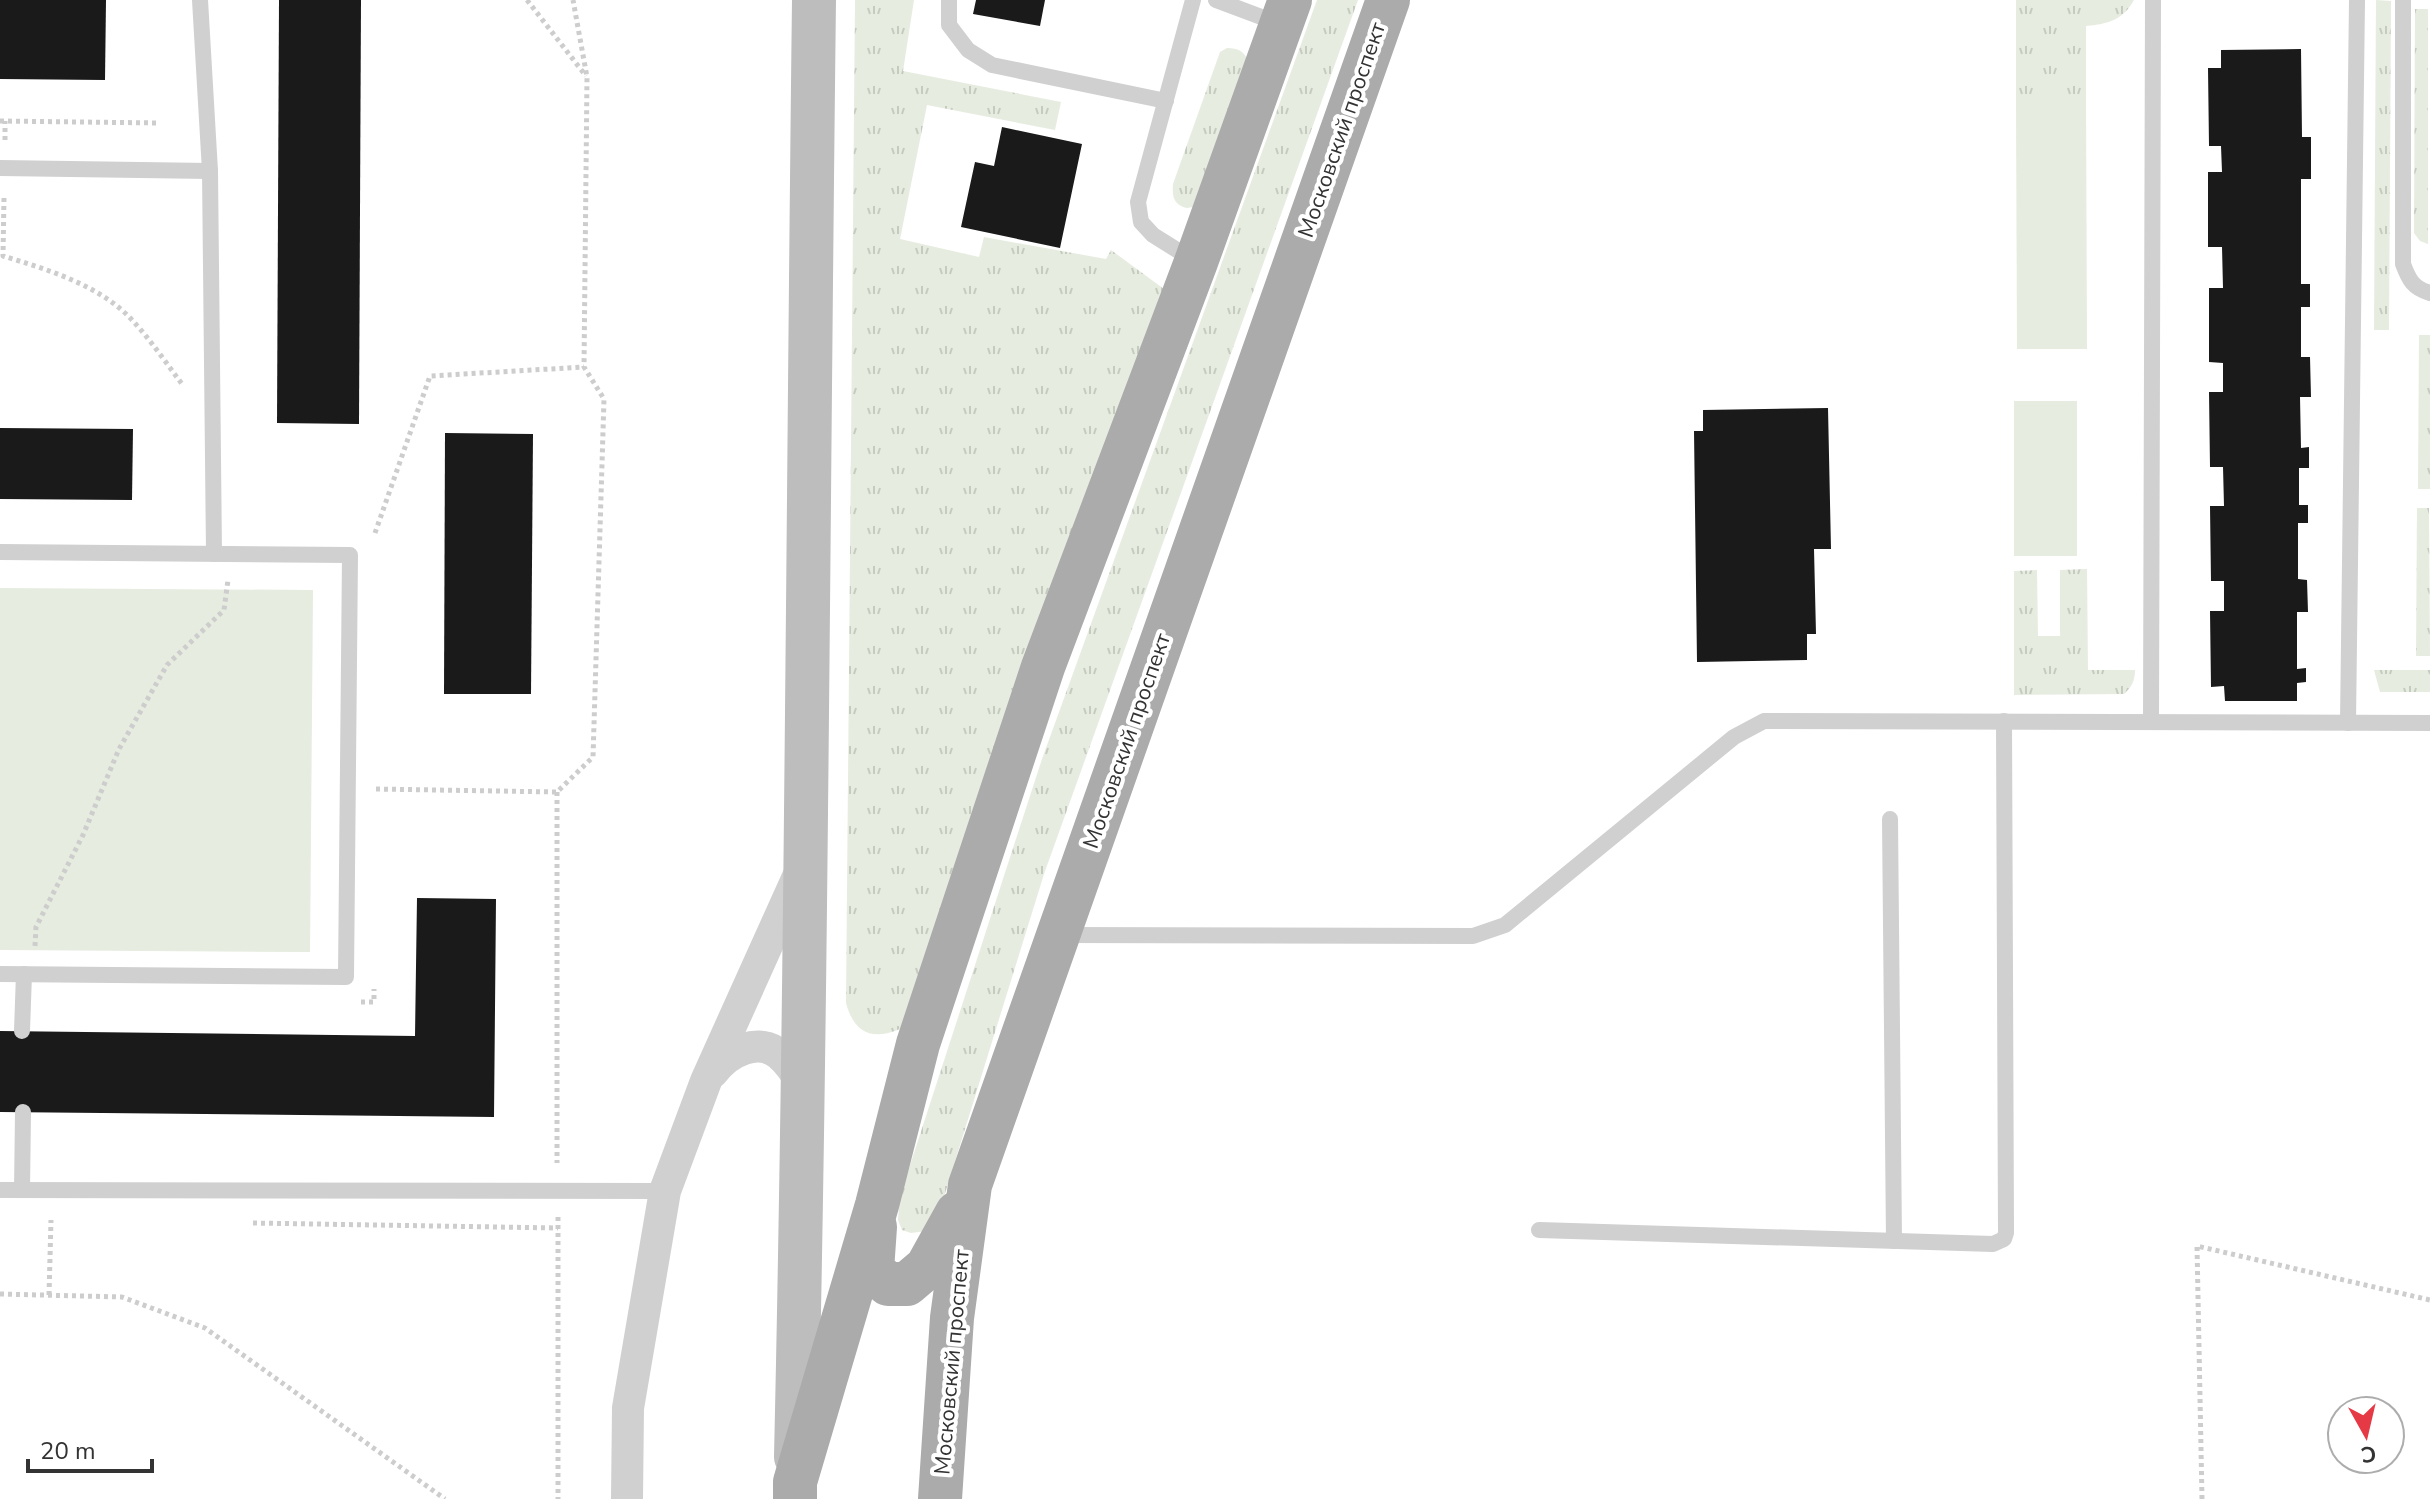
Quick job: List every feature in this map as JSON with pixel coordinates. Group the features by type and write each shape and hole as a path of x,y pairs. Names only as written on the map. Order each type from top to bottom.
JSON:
{"main road":[{"path":"795,1490 804,1086 814,0"},
{"name":"Московский проспект","path":"940,1499 952,1318 970,1185 1388,0"},
{"path":"795,1490 877,1205 918,1044 1043,667 1196,262 1286,12"},
{"path":"877,1205 872,1270 888,1284 907,1284 927,1267 944,1240 970,1185"}],"street":[{"path":"627,1499 628,1408 665,1191 706,1081 804,864"},
{"path":"706,1081 719,1064 732,1055 746,1048 762,1046 778,1052 804,1086"}],"lane":[{"path":"200,0 210,171 214,554"},
{"path":"949,0 949,25 968,50 992,65 1166,101"},
{"path":"1193,0 1138,202 1141,222 1153,235 1196,262"},
{"path":"1216,0 1286,12"},
{"path":"2151,722 2153,0"},
{"path":"2348,723 2357,0"},
{"path":"2403,0 2403,264 2409,280 2430,293"},
{"path":"2,168 210,171"},
{"path":"0,552 350,555 346,977 0,974"},
{"path":"1058,935 1473,936 1505,925 1734,737 1764,721 2430,723"},
{"path":"1539,1230 2000,1242 2006,1233 2004,721"},
{"path":"1890,819 1894,1241"},
{"path":"22,1031 29,974"},
{"path":"22,1190 23,1112"},
{"path":"0,1190 665,1191"}],"path":[{"path":"527,0 587,77"},
{"path":"374,804 374,789 557,792 593,757 604,399 584,367 587,77 573,0"},
{"path":"159,123 3,121 1,257 37,266 94,292 130,317 213,424"},
{"path":"360,533 375,533 430,376 584,367"},
{"path":"29,974 36,927 83,835 119,749 167,665 224,610 232,554"},
{"path":"557,792 558,1499"},
{"path":"358,1002 374,1002 374,987"},
{"path":"42,1221 51,1220 49,1295"},
{"path":"241,1223 558,1228"},
{"path":"2202,1499 2197,1246 2430,1300"},
{"path":"0,1294 122,1297 205,1328 445,1499"}],"green space":[{"path":"855,0 914,0 903,71 1061,102 1055,130 927,105 900,239 979,257 984,237 1106,259 1111,250 1168,292 900,1029 881,1034 859,1028 846,1003"},
{"path":"1317,0 1358,0 1044,874 943,1200 926,1231 911,1233 902,1230 898,1220 900,1196 1042,759"},
{"path":"2016,0 2134,0 2114,20 2086,26 2086,102 2016,102"},
{"path":"2376,0 2391,1 2389,330 2374,330"},
{"path":"2415,9 2428,9 2428,244 2420,241 2414,233"},
{"path":"1227,48 1240,51 1248,61 1193,207 1187,208 1175,200 1173,184 1220,52"},
{"path":"2016,102 2086,102 2087,349 2017,349"},
{"path":"2419,335 2430,335 2430,489 2418,489"},
{"path":"2014,401 2077,401 2077,556 2014,556"},
{"path":"2417,508 2429,508 2430,656 2416,656"},
{"path":"2087,569 2088,670 2135,670 2131,686 2124,694 2014,695 2014,571 2037,570 2038,636 2060,636 2060,570"},
{"path":"0,588 313,590 310,952 0,950"},
{"path":"2374,670 2430,670 2430,692 2380,692"}],"building":[{"path":"0,0 106,0 105,80 0,79"},
{"path":"279,0 361,0 359,424 277,423"},
{"path":"976,0 1045,0 1040,26 973,14"},
{"path":"2301,49 2302,137 2311,137 2311,179 2301,179 2301,284 2310,284 2310,307 2301,307 2301,357 2310,357 2311,397 2300,397 2301,448 2309,447 2309,468 2299,468 2299,505 2308,505 2308,523 2298,523 2298,579 2307,580 2308,612 2297,612 2297,669 2306,668 2306,682 2297,683 2297,701 2225,701 2224,686 2211,687 2210,611 2224,611 2224,581 2211,581 2210,506 2224,506 2223,467 2210,467 2209,392 2223,392 2223,363 2209,362 2209,288 2223,288 2222,247 2208,247 2208,172 2222,172 2221,146 2209,146 2208,68 2221,68 2221,50"},
{"path":"1002,127 1082,144 1060,248 961,227 975,162 994,166"},
{"path":"1828,408 1831,549 1814,549 1816,634 1807,634 1807,660 1697,662 1694,431 1703,431 1703,410"},
{"path":"0,428 133,429 132,500 0,499"},
{"path":"445,433 533,434 531,694 444,694"},
{"path":"417,898 496,899 494,1117 0,1112 0,1031 415,1036"}]}
